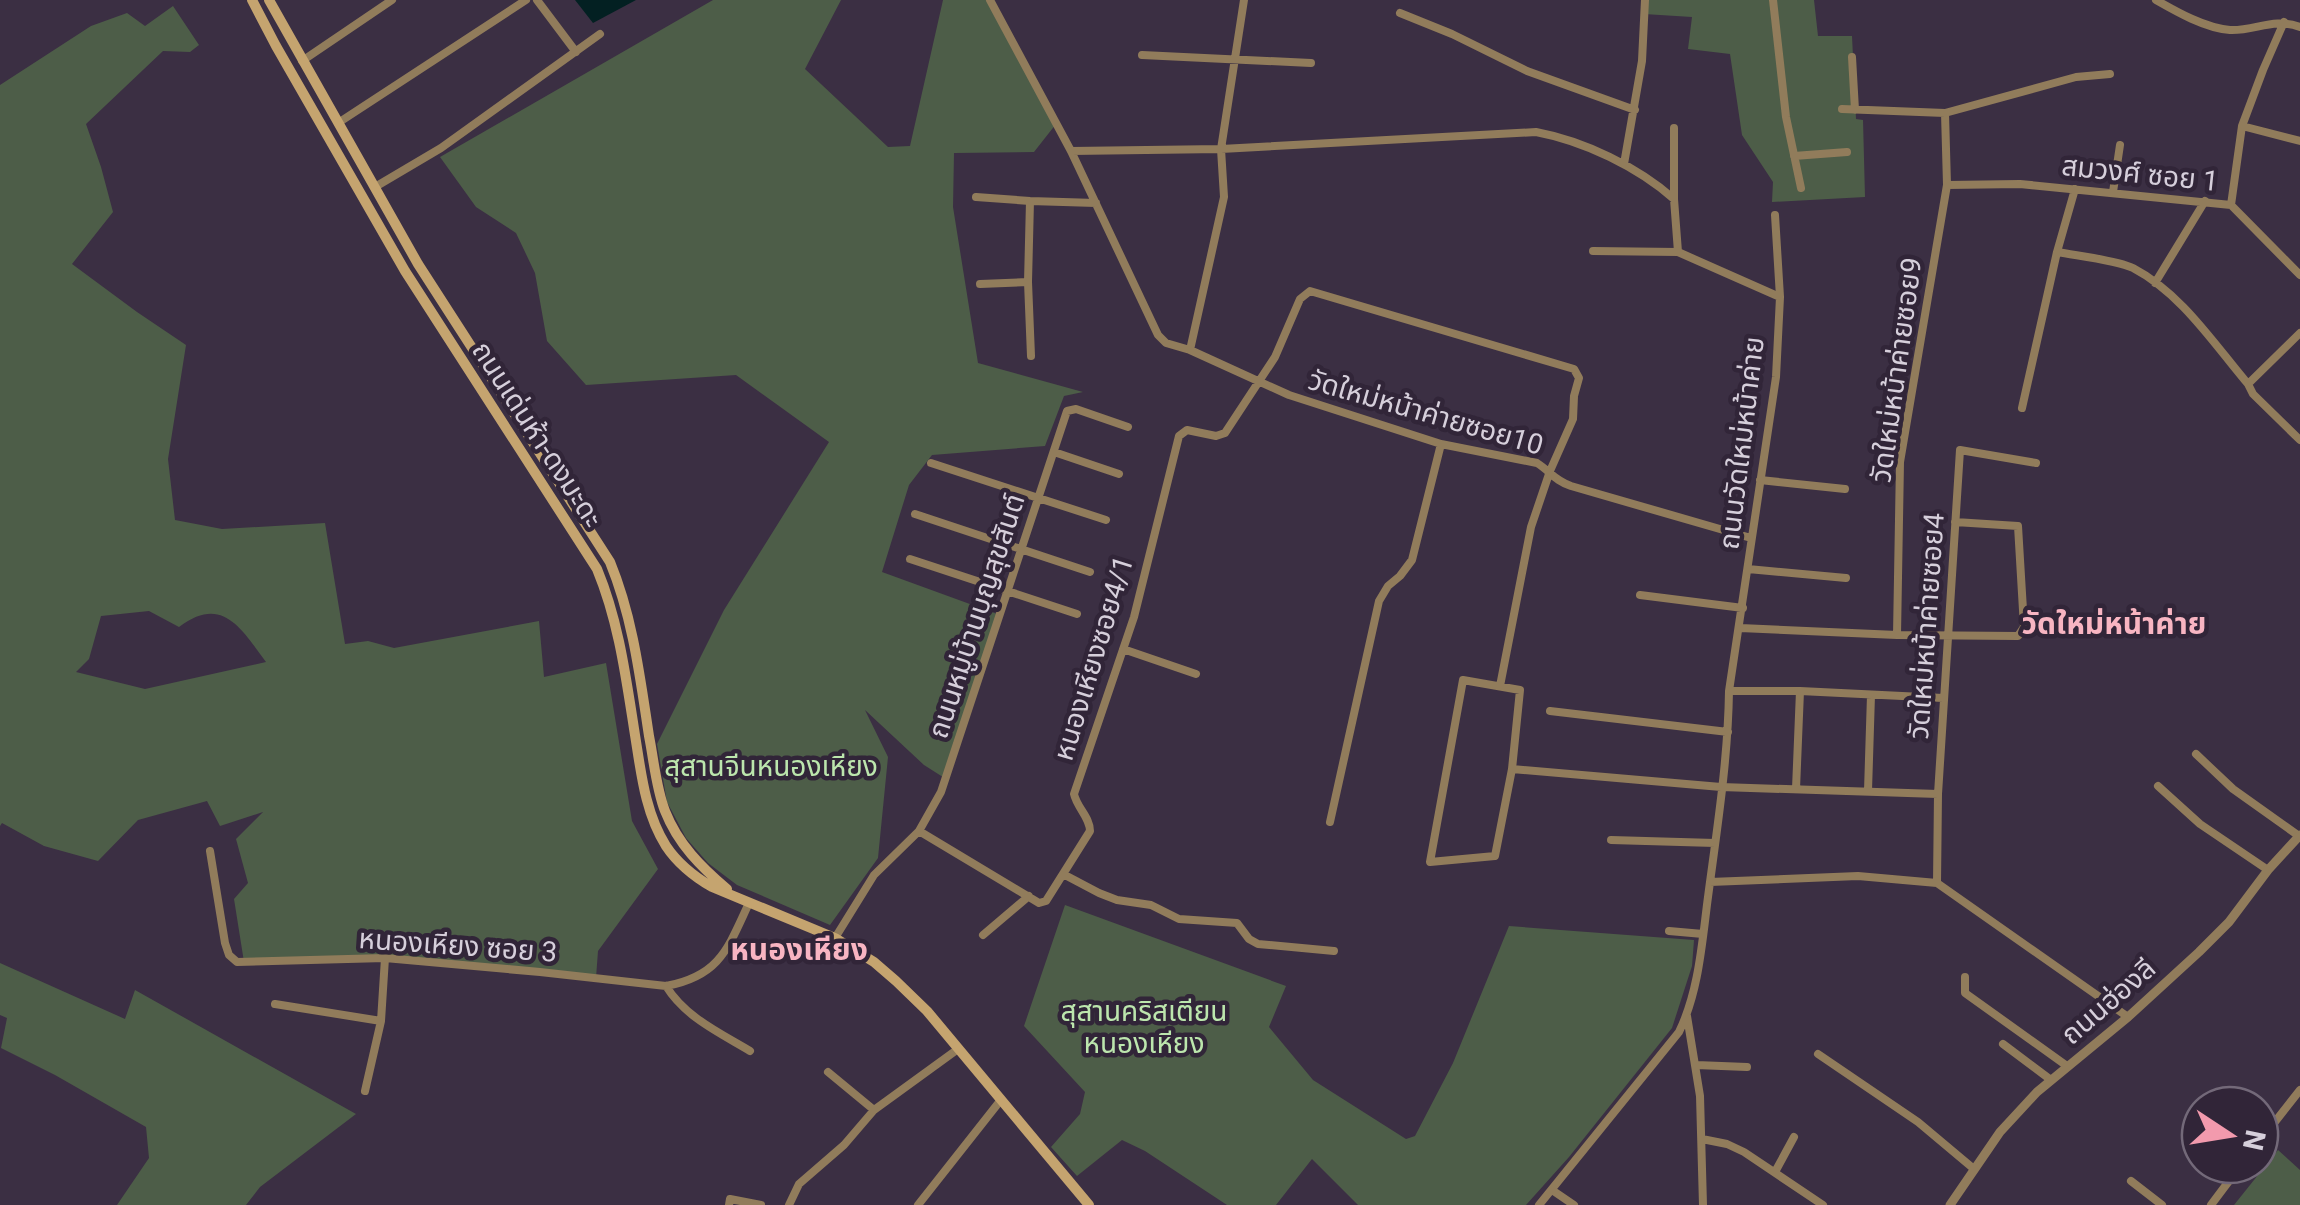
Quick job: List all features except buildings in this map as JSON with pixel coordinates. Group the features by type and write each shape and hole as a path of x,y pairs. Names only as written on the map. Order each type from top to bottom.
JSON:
{"main road":[{"name":"ถนนเด่นห้า-ดงมะดะ","path":"252,0 405,272 597,569 620,640 646,798 664,843 678,863 712,887 835,938 874,962 927,1011 1088,1205"},
{"name":"ถนนเด่นห้า-ดงมะดะ","path":"269,0 418,264 610,562 633,636 660,794 690,856 736,896"},
{"path":"332,144 346,136"},
{"path":"646,798 660,794"}],"street":[{"path":"302,61 392,0"},
{"path":"338,124 526,0"},
{"path":"537,0 576,52"},
{"name":"วัดใหม่หน้าค่ายซอย10","path":"990,0 1096,203 1158,335 1166,343 1289,395 1441,444 1536,463 1550,471 1555,480 1571,486 1751,538"},
{"path":"1190,350 1224,197 1221,150 1244,0"},
{"path":"1624,164 1636,110 1645,0"},
{"path":"1773,0 1786,117 1801,188"},
{"path":"2156,0 2196,20 2229,30 2284,22 2300,27"},
{"path":"1400,13 1527,71 1636,110"},
{"path":"2232,205 2242,126 2284,22"},
{"path":"375,187 441,148 600,34"},
{"path":"1142,54 1311,63"},
{"path":"1852,57 1855,110"},
{"path":"1842,109 1945,113 2076,76 2110,74"},
{"name":"วัดใหม่หน้าค่ายซอย9","path":"1897,635 1900,462 1947,185 1945,113"},
{"path":"2242,126 2300,141"},
{"path":"1674,128 1678,252"},
{"path":"1070,152 1221,150 1536,132 1558,136 1624,164 1674,199"},
{"path":"2113,192 2120,145"},
{"path":"1794,156 1848,152"},
{"name":"สมวงศ์ ซอย 1","path":"1947,185 2020,184 2232,205 2300,274"},
{"path":"2022,408 2075,189"},
{"path":"976,197 1096,203"},
{"path":"2156,283 2205,201"},
{"path":"1030,202 1031,356"},
{"name":"ถนนวัดใหม่หน้าค่าย","path":"1539,1205 1679,1032 1692,998 1715,843 1729,691 1776,378 1780,297 1774,216"},
{"path":"1593,251 1678,252 1780,297"},
{"path":"2057,252 2131,266 2156,283 2178,302 2253,394 2300,440"},
{"path":"980,284 1028,282"},
{"path":"1259,382 1276,357 1300,299 1310,291 1574,369 1579,378 1573,419 1531,527 1500,686"},
{"path":"2248,384 2300,333"},
{"path":"2292,340 2300,349"},
{"name":"หนองเหียงซอย4/1","path":"1029,896 1039,903 1046,901 1090,831 1090,822 1076,804 1074,794 1134,617 1179,436 1186,430 1216,436 1225,432 1259,382"},
{"name":"ถนนหมู่บ้านบุญสุขสันต์","path":"835,938 874,875 919,831 942,792 1067,411 1076,409 1128,426"},
{"path":"1330,822 1378,601 1412,560 1441,444"},
{"name":"วัดใหม่หน้าค่ายซอย4","path":"1937,883 1938,794 1960,450 2036,463"},
{"path":"1054,452 1119,474"},
{"path":"932,463 1106,520"},
{"path":"1760,480 1845,488"},
{"path":"915,514 1090,572"},
{"path":"1740,628 2018,636 2024,627 2018,526 1954,522"},
{"path":"910,559 1076,614"},
{"path":"1748,569 1846,578"},
{"path":"1640,595 1743,608"},
{"path":"1123,650 1196,674"},
{"path":"1463,680 1500,686 1520,690 1512,770 1495,856 1430,862 1463,680"},
{"path":"1729,691 1944,698"},
{"path":"1796,789 1800,692"},
{"path":"1868,791 1871,694"},
{"path":"1550,710 1728,732"},
{"path":"2196,754 2233,789 2300,835"},
{"path":"1512,770 1721,787 1938,794"},
{"path":"2158,786 2200,824 2268,870"},
{"path":"919,831 1029,896 983,935"},
{"name":"ถนนฮ่องลี","path":"1950,1205 2000,1132 2051,1080 2128,1016 2228,922 2300,835"},
{"path":"1612,840 1715,843"},
{"name":"หนองเหียง ซอย 3","path":"210,851 225,943 234,960 385,958 666,986"},
{"path":"1063,874 1098,894 1151,904 1179,919 1237,923 1249,940 1258,944 1334,951"},
{"path":"1710,882 1858,876 1937,883 2128,1016"},
{"path":"749,903 726,952 716,963 686,982 666,986 690,1014 750,1051"},
{"path":"1668,931 1703,934"},
{"path":"364,1091 381,1021 385,958"},
{"path":"1965,977 1965,993 2068,1066"},
{"path":"275,1004 381,1021"},
{"path":"1687,1015 1696,1065 1703,1205"},
{"path":"2004,1044 2051,1080"},
{"path":"789,1205 799,1184 844,1144 874,1110 958,1049"},
{"path":"1818,1054 1918,1122 1974,1169"},
{"path":"1696,1065 1747,1067"},
{"path":"828,1072 874,1110"},
{"path":"2280,1116 2300,1090"},
{"path":"918,1205 1000,1101"},
{"path":"1775,1172 1794,1137"},
{"path":"1702,1139 1726,1144 1823,1205"},
{"path":"2131,1181 2162,1205"},
{"path":"2210,1205 2226,1185"},
{"path":"1552,1190 1574,1205"},
{"path":"729,1205 730,1200 761,1205"}],"green space":[{"name":"สุสานจีนหนองเหียง","path":"713,0 841,0 805,69 888,147 910,146 943,0 990,0 1056,124 1034,152 954,153 953,207 978,363 1083,392 1064,396 1045,446 932,455 909,485 882,572 1000,615 946,779 924,765 865,710 888,757 878,858 830,925 737,885 708,863 686,838 667,802 657,744 724,610 829,442 736,375 586,385 547,341 535,273 516,233 476,207 440,157"},
{"path":"1645,0 1814,0 1818,36 1852,36 1856,119 1863,120 1865,197 1772,202 1773,182 1742,135 1730,54 1688,49 1692,17 1644,14"},
{"path":"173,6 199,45 190,52 163,51 86,124 113,212 72,264 186,345 168,459 175,520 222,529 325,523 345,644 368,641 394,648 539,621 544,677 606,663 632,821 658,869 598,951 596,978 377,958 244,962 234,899 248,883 236,839 263,812 220,826 207,801 138,820 98,861 44,846 2,823 0,826 0,85 91,26 127,13 145,26","holes":["149,611 179,627 207,614 229,619 266,662 145,689 76,672 89,659 101,616"]},
{"name":"สุสานคริสเตียน หนองเหียง","path":"1065,905 1286,986 1269,1027 1313,1080 1406,1139 1415,1136 1453,1063 1509,926 1694,940 1692,966 1672,1028 1526,1205 1358,1205 1312,1159 1276,1205 1227,1205 1122,1140 1077,1176 1051,1147 1080,1114 1085,1092 1024,1026"},
{"path":"0,963 125,1019 135,990 356,1114 260,1187 246,1205 117,1205 149,1158 146,1127 1,1048 7,1018 0,1015"},
{"path":"2280,1152 2300,1170 2300,1205 2234,1205 2250,1185 2280,1185"}],"shaded area":[{"path":"575,0 636,0 593,23"}],"district":[{"name":"วัดใหม่หน้าค่าย","path":"2114,624"},
{"name":"หนองเหียง","path":"799,950"}]}
